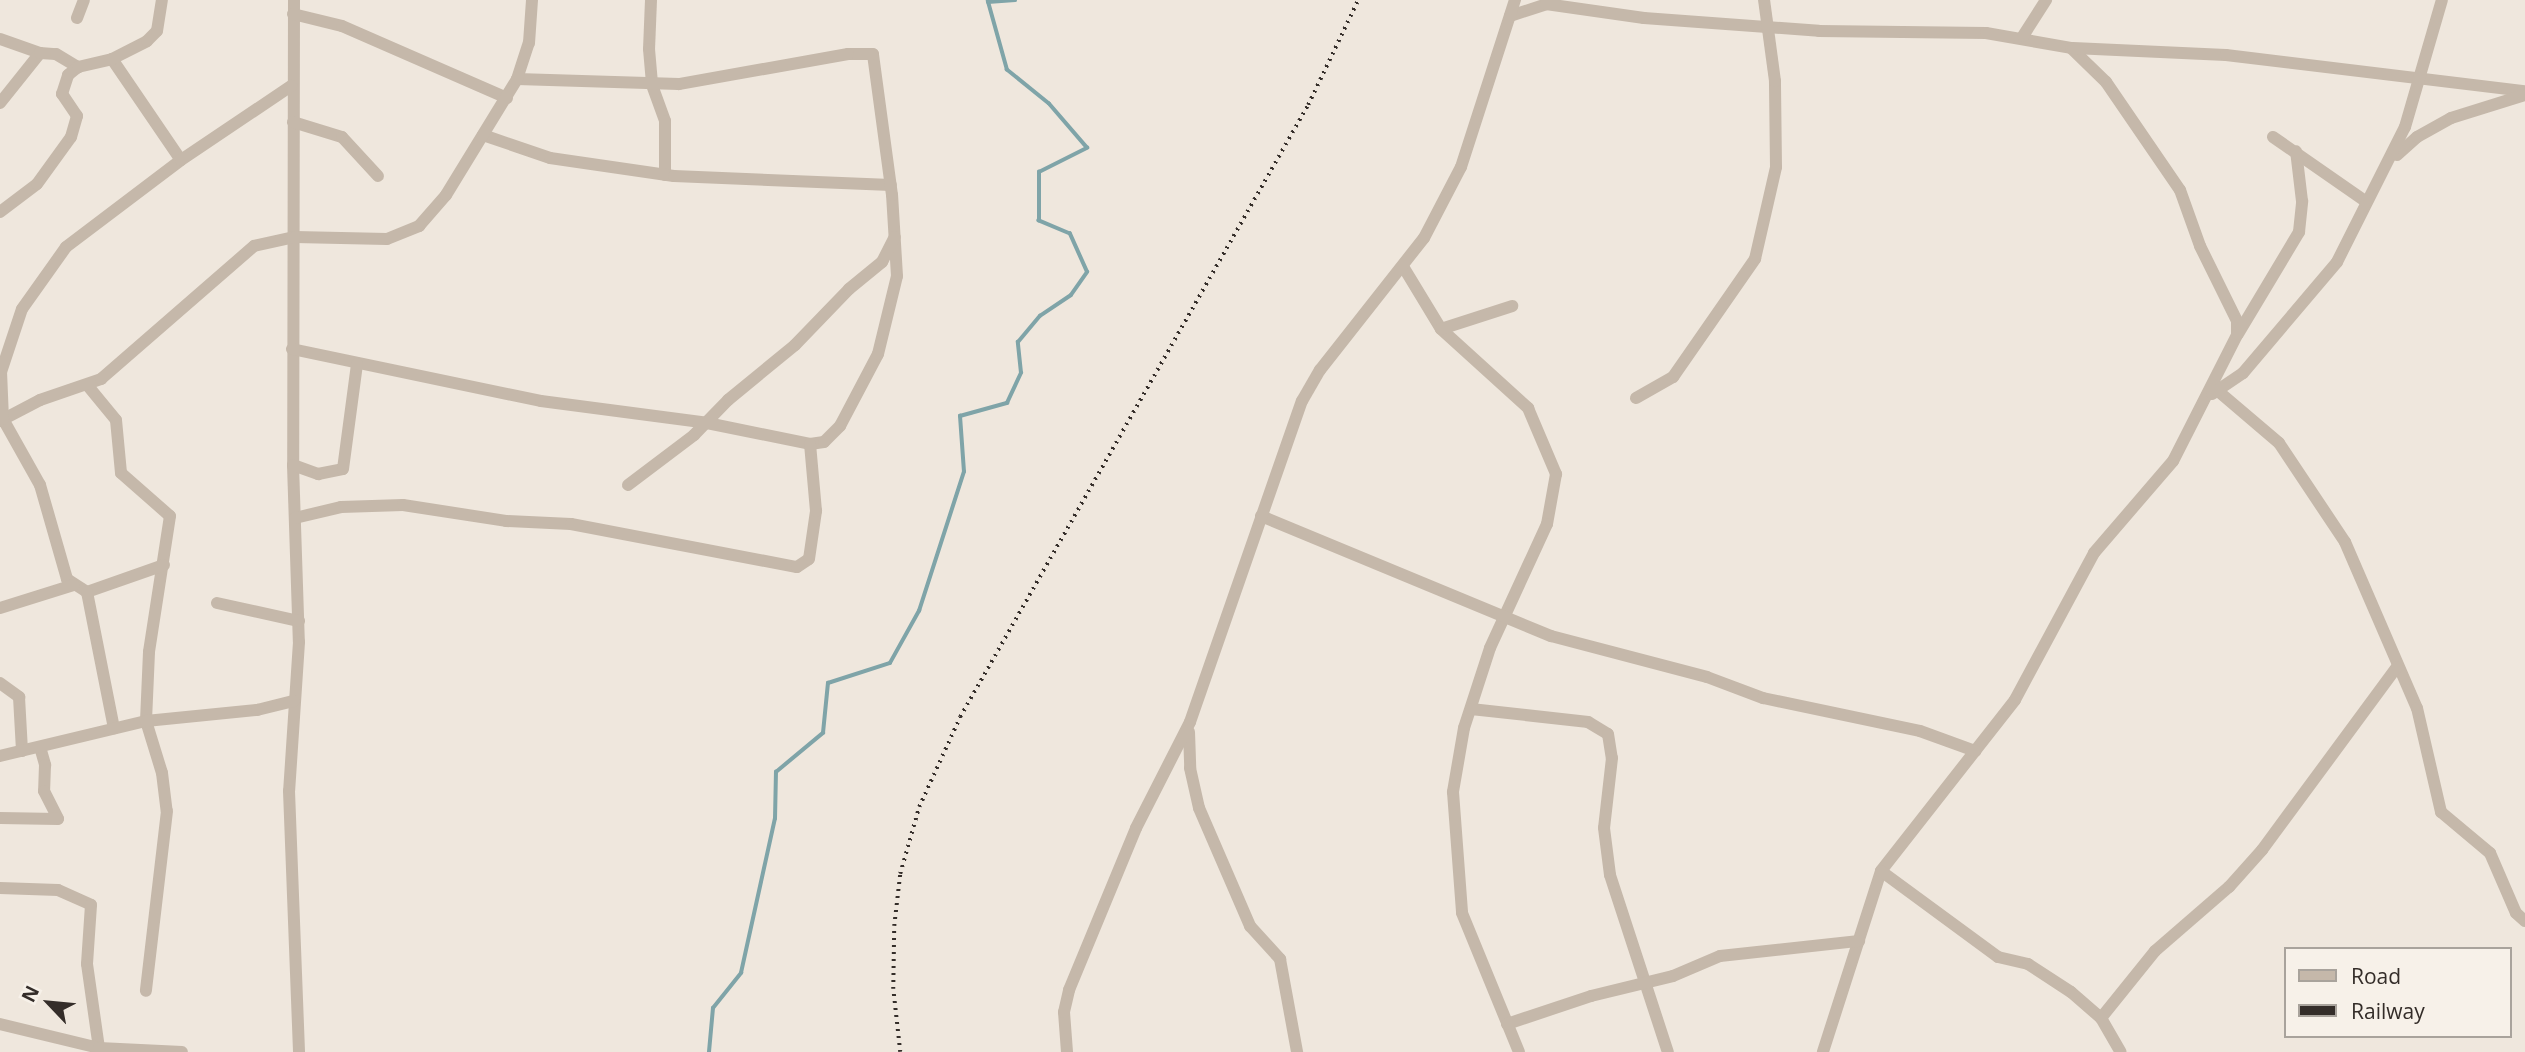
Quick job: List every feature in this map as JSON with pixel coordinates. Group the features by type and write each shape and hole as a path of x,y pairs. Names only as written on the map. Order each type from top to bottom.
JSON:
{"street":[{"path":"77,18 84,0"},
{"path":"0,212 37,184 71,137 77,116 62,94 66,78 78,67 113,59 153,36 162,0"},
{"path":"294,0 291,86 295,237 292,349 299,621 294,701 291,916 299,1052"},
{"path":"1,420 40,400 88,386 127,360 241,255 260,244 295,237 376,240 412,231 435,211 517,79 528,43 532,0"},
{"path":"651,0 648,27 652,85 665,121 665,175"},
{"path":"1068,1052 1064,1012 1069,990 1136,828 1190,722 1244,576 1262,516 1308,388 1404,268 1461,167 1515,0"},
{"path":"1636,398 1673,377 1753,267 1776,167 1770,26 1764,0"},
{"path":"2022,36 2046,0"},
{"path":"2390,164 2421,79 2429,35 2442,0"},
{"path":"1510,16 1544,2 1644,18 1888,35 2022,36 2071,48 2226,55 2525,93"},
{"path":"293,14 342,26 507,98"},
{"path":"0,39 40,53 56,54 78,67"},
{"path":"2071,48 2106,82 2180,190 2200,246 2233,310 2237,335"},
{"path":"0,103 40,53"},
{"path":"292,349 541,401 707,423 810,444 824,442 840,426 870,372 894,293 896,236 873,54 848,54 726,78 652,85 517,79"},
{"path":"113,59 181,160"},
{"path":"164,565 87,592 74,586 62,571 40,485 1,420 1,372 22,309 40,279 90,226 181,160 291,86"},
{"path":"2213,393 2243,373 2325,278 2345,247 2365,201 2390,164 2417,137 2451,118 2525,93"},
{"path":"293,122 342,137 378,176"},
{"path":"483,135 550,158 665,175 891,186"},
{"path":"2273,137 2365,201"},
{"path":"1823,1052 1881,871 2029,679 2094,553 2173,461 2213,393 2237,335 2299,232 2302,201 2296,151"},
{"path":"628,485 707,423 882,262 896,236"},
{"path":"1404,268 1441,329 1528,408 1556,474 1547,524 1490,648 1460,743 1453,792 1457,884 1462,914 1519,1052"},
{"path":"1441,329 1512,306"},
{"path":"293,465 318,474 344,469 357,364"},
{"path":"88,386 116,420 121,473 170,516 149,652 146,721 162,774 167,811 146,991"},
{"path":"2213,393 2279,443 2345,542 2417,708 2441,811 2490,853 2516,913 2525,920"},
{"path":"295,518 341,507 412,506 496,520 571,524 797,567 809,559 816,511 810,444"},
{"path":"1262,516 1551,636 1707,677 1763,698 1920,731 1975,751"},
{"path":"0,608 74,586"},
{"path":"87,592 114,728"},
{"path":"217,603 299,621"},
{"path":"2101,1018 2174,931 2229,887 2262,850 2398,667"},
{"path":"0,683 19,697 22,751"},
{"path":"0,756 146,721 257,710 294,701"},
{"path":"1471,709 1588,722 1608,734 1612,758 1604,828 1610,875 1668,1052"},
{"path":"1190,722 1190,768 1199,808 1250,926 1280,958 1297,1052"},
{"path":"0,818 58,819 44,791 45,765 40,747"},
{"path":"1881,871 1998,957 2035,968 2101,1018 2121,1052"},
{"path":"0,888 58,890 91,905 87,964 99,1048"},
{"path":"1507,1024 1646,981 1673,976 1720,956 1859,942"},
{"path":"0,1024 99,1048 182,1052"}],"waterway":[{"path":"709,1052 713,1008 741,973 775,819 776,772 823,733 828,683 890,663 919,611 964,472 960,416 1007,403 1021,373 1018,342 1040,316 1071,295 1087,272 1070,234 1039,221 1039,172 1087,148 1049,104 1007,70 988,2 1015,0"}],"railway":[{"path":"900,1052 893,989 894,926 900,874 919,807 960,717 1308,105 1358,0"}]}
